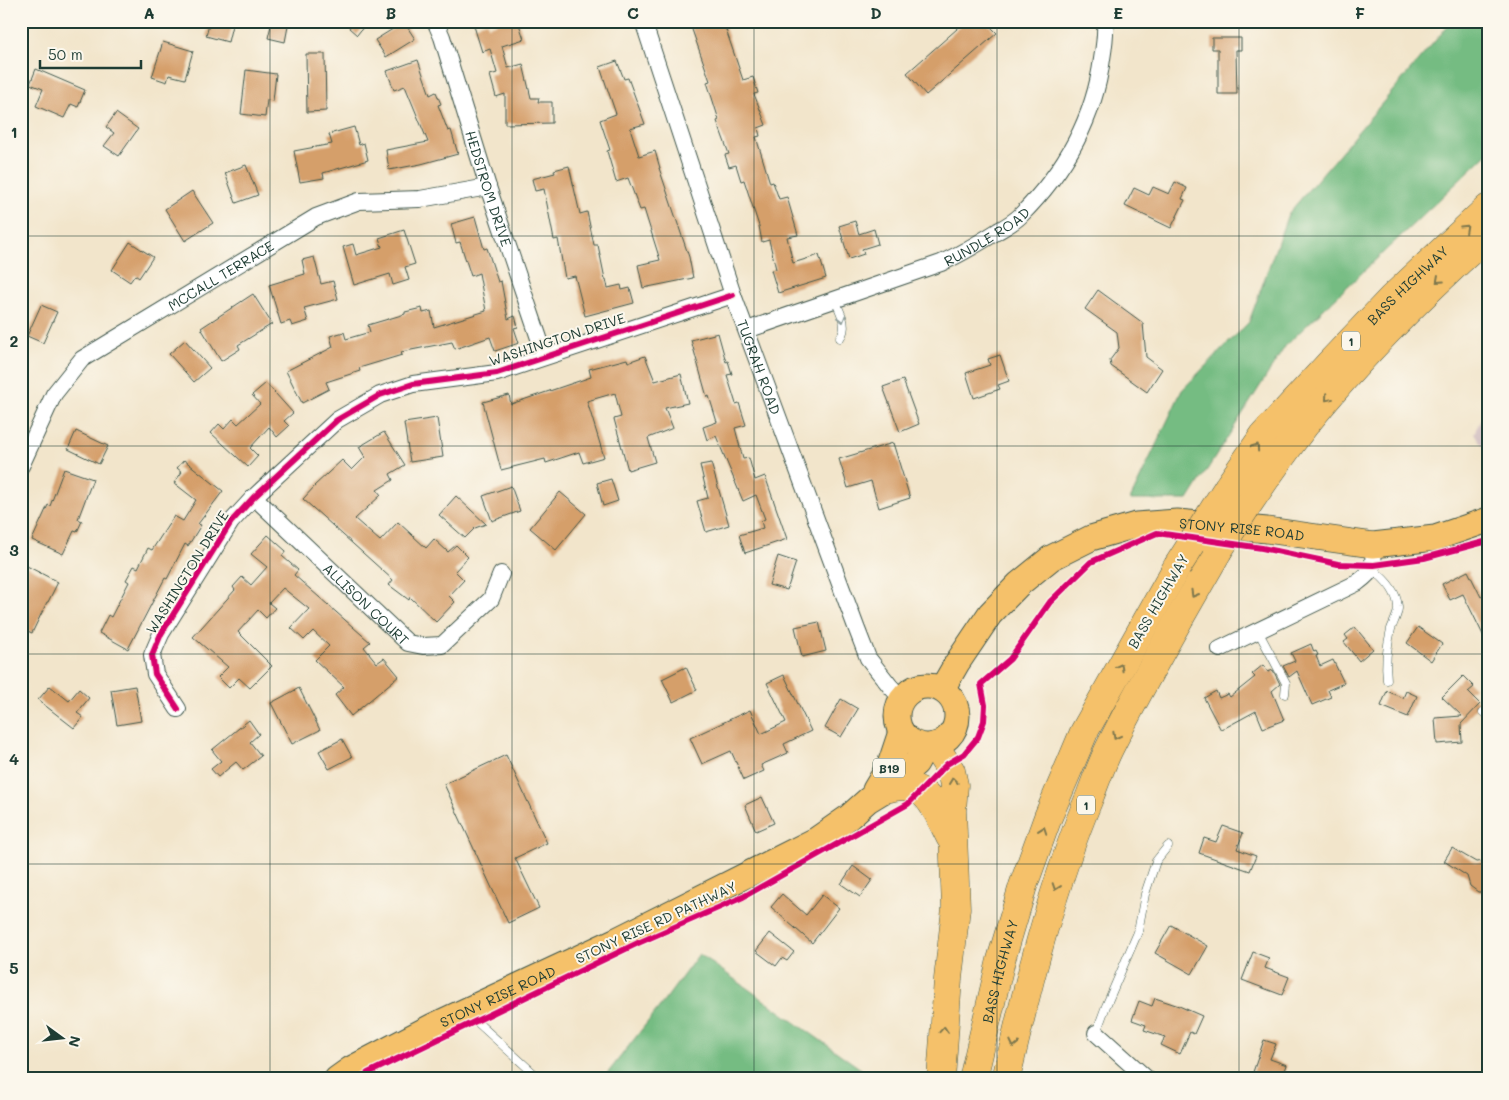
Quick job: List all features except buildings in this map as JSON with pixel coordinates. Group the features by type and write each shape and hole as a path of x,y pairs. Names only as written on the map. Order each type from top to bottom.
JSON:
{"highway":[{"name":"BASS HIGHWAY","path":"1006,1079 1024,1000 1049,910 1074,834 1109,748 1153,664 1218,551 1237,496 1264,435 1392,298 1488,208"},
{"name":"BASS HIGHWAY","path":"973,1079 1001,960 1023,886 1048,817 1084,732 1177,567 1237,496 1306,425 1337,387 1431,287 1488,236"},
{"path":"930,746 951,771 954,785 952,810 956,908 940,1079"},
{"path":"877,794 900,785 911,787 924,793 933,803 953,842"}],"main road":[{"name":"STONY RISE ROAD","path":"942,689 990,614 1018,584 1051,558 1091,538 1136,525 1177,522 1267,530 1372,557 1488,520"},
{"path":"902,698 909,691 923,686 933,686 942,689"},
{"name":"B19","path":"902,698 898,706 897,715 901,732 911,742 930,746 949,737 957,723 956,706 951,696 942,689"},
{"name":"STONY RISE ROAD","path":"877,794 890,765 901,732"},
{"name":"STONY RISE ROAD","path":"337,1079 359,1065 465,1011 617,940 816,840 849,817 916,764 930,746"}],"street":[{"name":"HEDSTROM DRIVE","path":"435,21 442,37 488,187 546,356"},
{"name":"TUGRAH ROAD","path":"643,21 733,295 865,650 877,669 902,698"},
{"name":"RUNDLE ROAD","path":"747,330 960,255 1019,218 1062,168 1079,138 1092,105 1101,70 1106,32 1105,21"},
{"name":"MCCALL TERRACE","path":"21,466 54,394 82,359 299,227 316,217 359,201 420,199 488,187"},
{"name":"WASHINGTON DRIVE","path":"178,709 155,674 152,655 161,634 231,522 254,497 337,420 380,395 413,384 497,373 733,295"},
{"name":"ALLISON COURT","path":"254,497 408,643 423,646 442,645 492,599 501,574"},
{"path":"1220,649 1357,583 1372,557"},
{"path":"1096,1033 1147,1079"}],"lane":[{"path":"835,300 844,327 840,338"},
{"path":"1372,557 1392,590 1398,608 1391,631 1385,665 1387,680"},
{"path":"1258,631 1286,683 1286,694"},
{"path":"1096,1033 1138,932 1145,894 1156,861 1168,846"},
{"path":"465,1011 540,1079"}],"shaded area":[{"path":"1488,406 1488,454 1474,433"}],"green space":[{"path":"1452,21 1488,21 1488,153 1286,345 1188,500 1130,500 1182,390 1249,322 1288,214"},
{"path":"699,954 875,1079 603,1079"}],"cycle path":[{"path":"178,709 155,674 152,655 161,634 231,522 254,497 337,420 380,395 413,384 497,373 733,295"},
{"name":"STONY RISE RD PATHWAY","path":"360,1079 368,1073 638,943 743,897 908,804 947,764 964,754 978,737 984,721 985,705 981,684 1010,659 1050,602 1091,562 1157,533 1262,548 1338,564 1374,565 1424,558 1488,541"}]}
